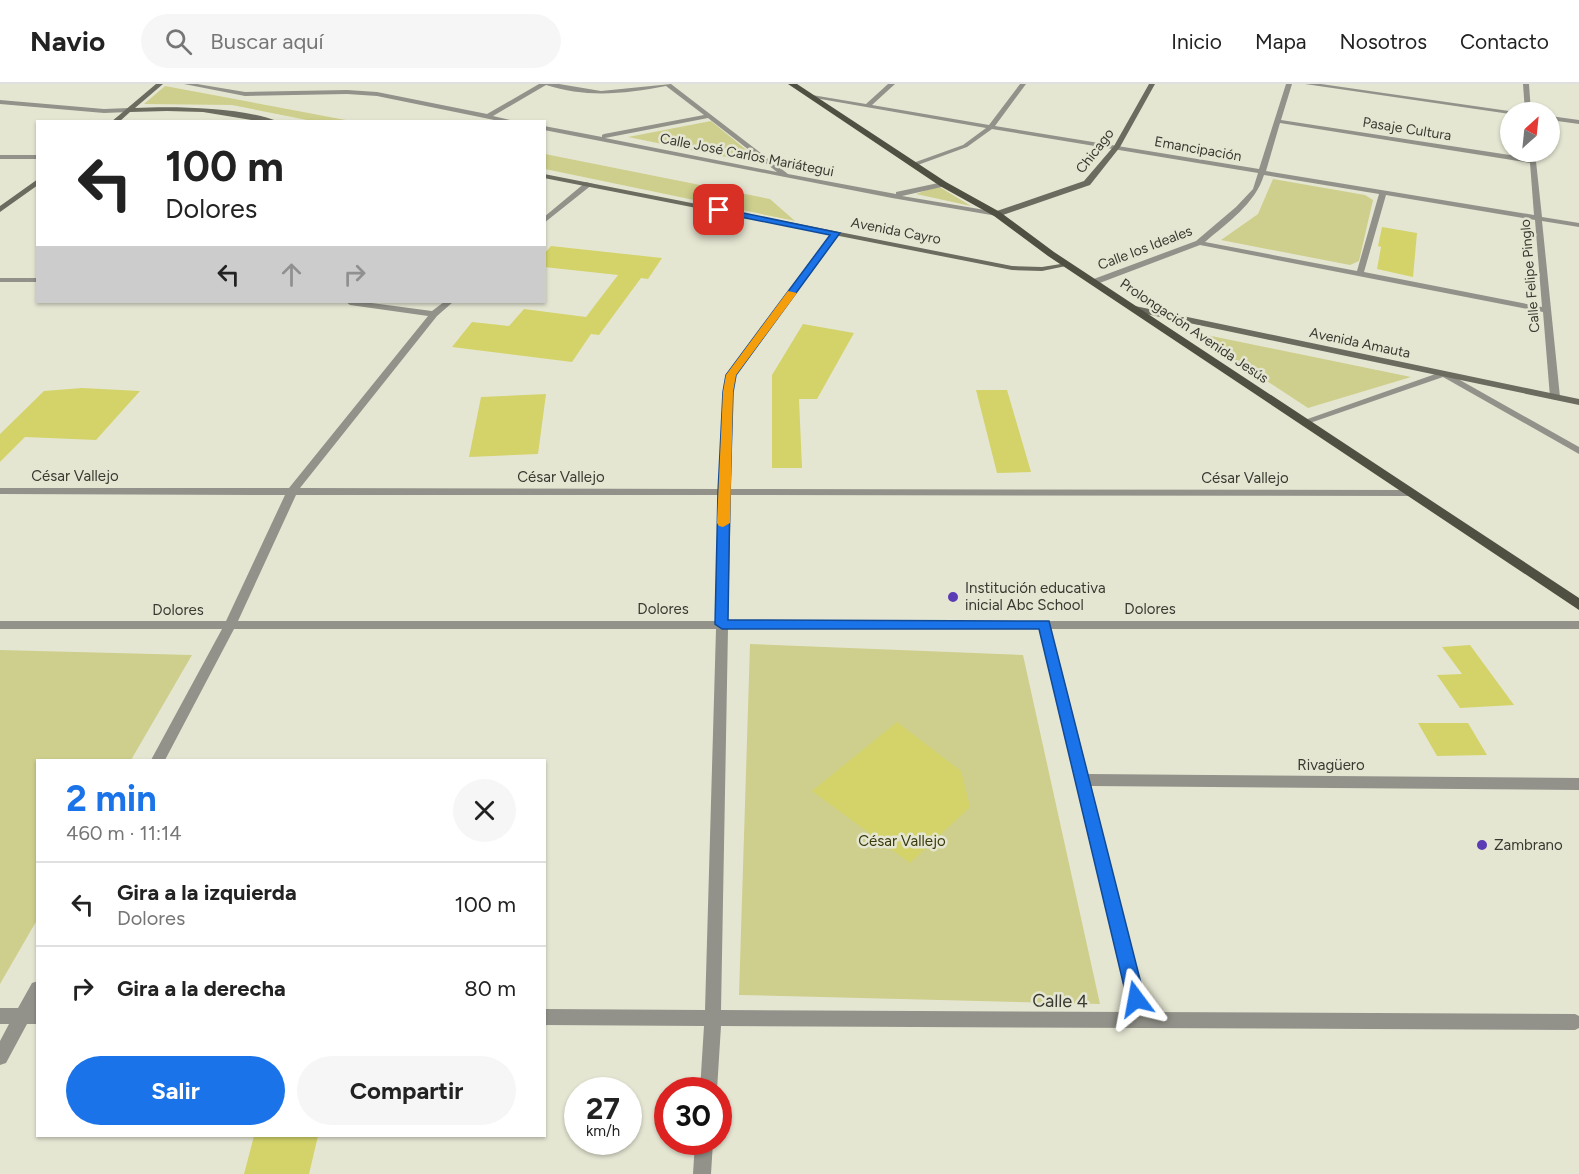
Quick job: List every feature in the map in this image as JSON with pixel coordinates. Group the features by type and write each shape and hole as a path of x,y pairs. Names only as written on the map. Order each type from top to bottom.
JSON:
{"main road":[{"path":"116,120 159,84"},
{"name":"Prolongación Avenida Jesús","path":"792,84 943,184 997,214 1067,265 1579,605"},
{"name":"Chicago","path":"997,214 1087,183 1117,147 1152,84"},
{"path":"129,110 201,108 229,111 267,120"},
{"name":"Avenida Cayro","path":"546,176 1012,268 1042,269 1067,265"},
{"path":"0,210 36,183"},
{"name":"Avenida Amauta","path":"1135,309 1579,402"}],"street":[{"path":"187,84 245,94 347,92 377,94 507,120"},
{"path":"245,94 256,84"},
{"path":"347,92 356,84"},
{"path":"488,116 543,84"},
{"path":"550,84 601,93 633,91 668,84 787,175"},
{"path":"869,105 892,84"},
{"path":"915,164 965,146 991,127 1023,84"},
{"name":"Calle los Ideales","path":"1094,282 1199,243 1239,209 1256,190 1289,84"},
{"path":"1308,84 1500,110"},
{"path":"1526,84 1527,102"},
{"name":"Emancipación","path":"812,97 1579,225"},
{"path":"0,102 104,111 129,110"},
{"name":"Calle José Carlos Mariátegui","path":"597,138 709,116"},
{"path":"1560,119 1579,122"},
{"name":"Pasaje Cultura","path":"1277,121 1500,152"},
{"name":"Calle José Carlos Mariátegui","path":"546,128 892,196 997,214"},
{"path":"0,158 36,157"},
{"name":"Calle Felipe Pinglo","path":"1533,162 1555,397"},
{"path":"546,219 588,184"},
{"path":"892,196 943,184"},
{"path":"1360,274 1383,192"},
{"path":"709,1077 713,1017 728,392 731,375 836,233"},
{"path":"1199,243 1547,310"},
{"path":"0,280 36,280"},
{"path":"357,303 434,314"},
{"path":"159,759 230,625 292,491 434,314 448,303"},
{"path":"1304,422 1444,374 1579,451"},
{"name":"César Vallejo","path":"0,491 1411,493"},
{"path":"1044,624 1141,1021"},
{"name":"Dolores","path":"0,625 1579,624"},
{"name":"Rivagüero","path":"1083,780 1579,784"},
{"path":"0,1057 30,1016 36,995"},
{"path":"0,1016 30,1016"},
{"name":"Calle 4","path":"546,1017 1575,1022"},
{"path":"702,1174 703,1155"}],"green space":[{"path":"165,86 346,120 307,120 232,105 144,104"},
{"path":"711,121 765,165 628,137"},
{"path":"546,154 770,199 795,221 546,169"},
{"path":"1273,179 1365,195 1373,200 1359,261 1350,265 1221,240 1258,214"},
{"path":"938,186 971,206 916,194"},
{"path":"1192,332 1411,377 1308,408"},
{"name":"César Vallejo","path":"750,644 1023,655 1100,1004 739,995"},
{"path":"0,650 192,655 132,759 36,759 36,922 0,984"}],"building":[{"path":"1382,227 1417,233 1413,277 1377,269"},
{"path":"551,246 662,258 648,279 641,278 599,335 591,334 572,362 452,347 472,322 509,326 524,309 586,317 618,275 546,267 546,252"},
{"path":"803,324 854,333 817,399 799,399 802,468 772,468 772,375"},
{"path":"82,388 140,391 96,440 25,437 0,462 0,434 44,391"},
{"path":"976,390 1007,390 1031,472 997,473"},
{"path":"546,394 538,454 469,457 481,397"},
{"path":"1470,645 1514,705 1460,708 1437,675 1462,674 1442,647"},
{"path":"897,722 961,771 970,807 910,863 812,791"},
{"path":"1418,723 1468,723 1487,755 1437,756"},
{"path":"254,1137 318,1137 309,1174 244,1174"}],"slow traffic":[{"path":"723,523 728,392 731,375 792,293"}],"place":[{"name":"Institución educativa inicial Abc School","path":"953,597"},
{"name":"Zambrano","path":"1482,845"}],"route":[{"path":"719,210 836,233 731,375 728,392 724,492 722,624 1044,624 1136,999"}]}
